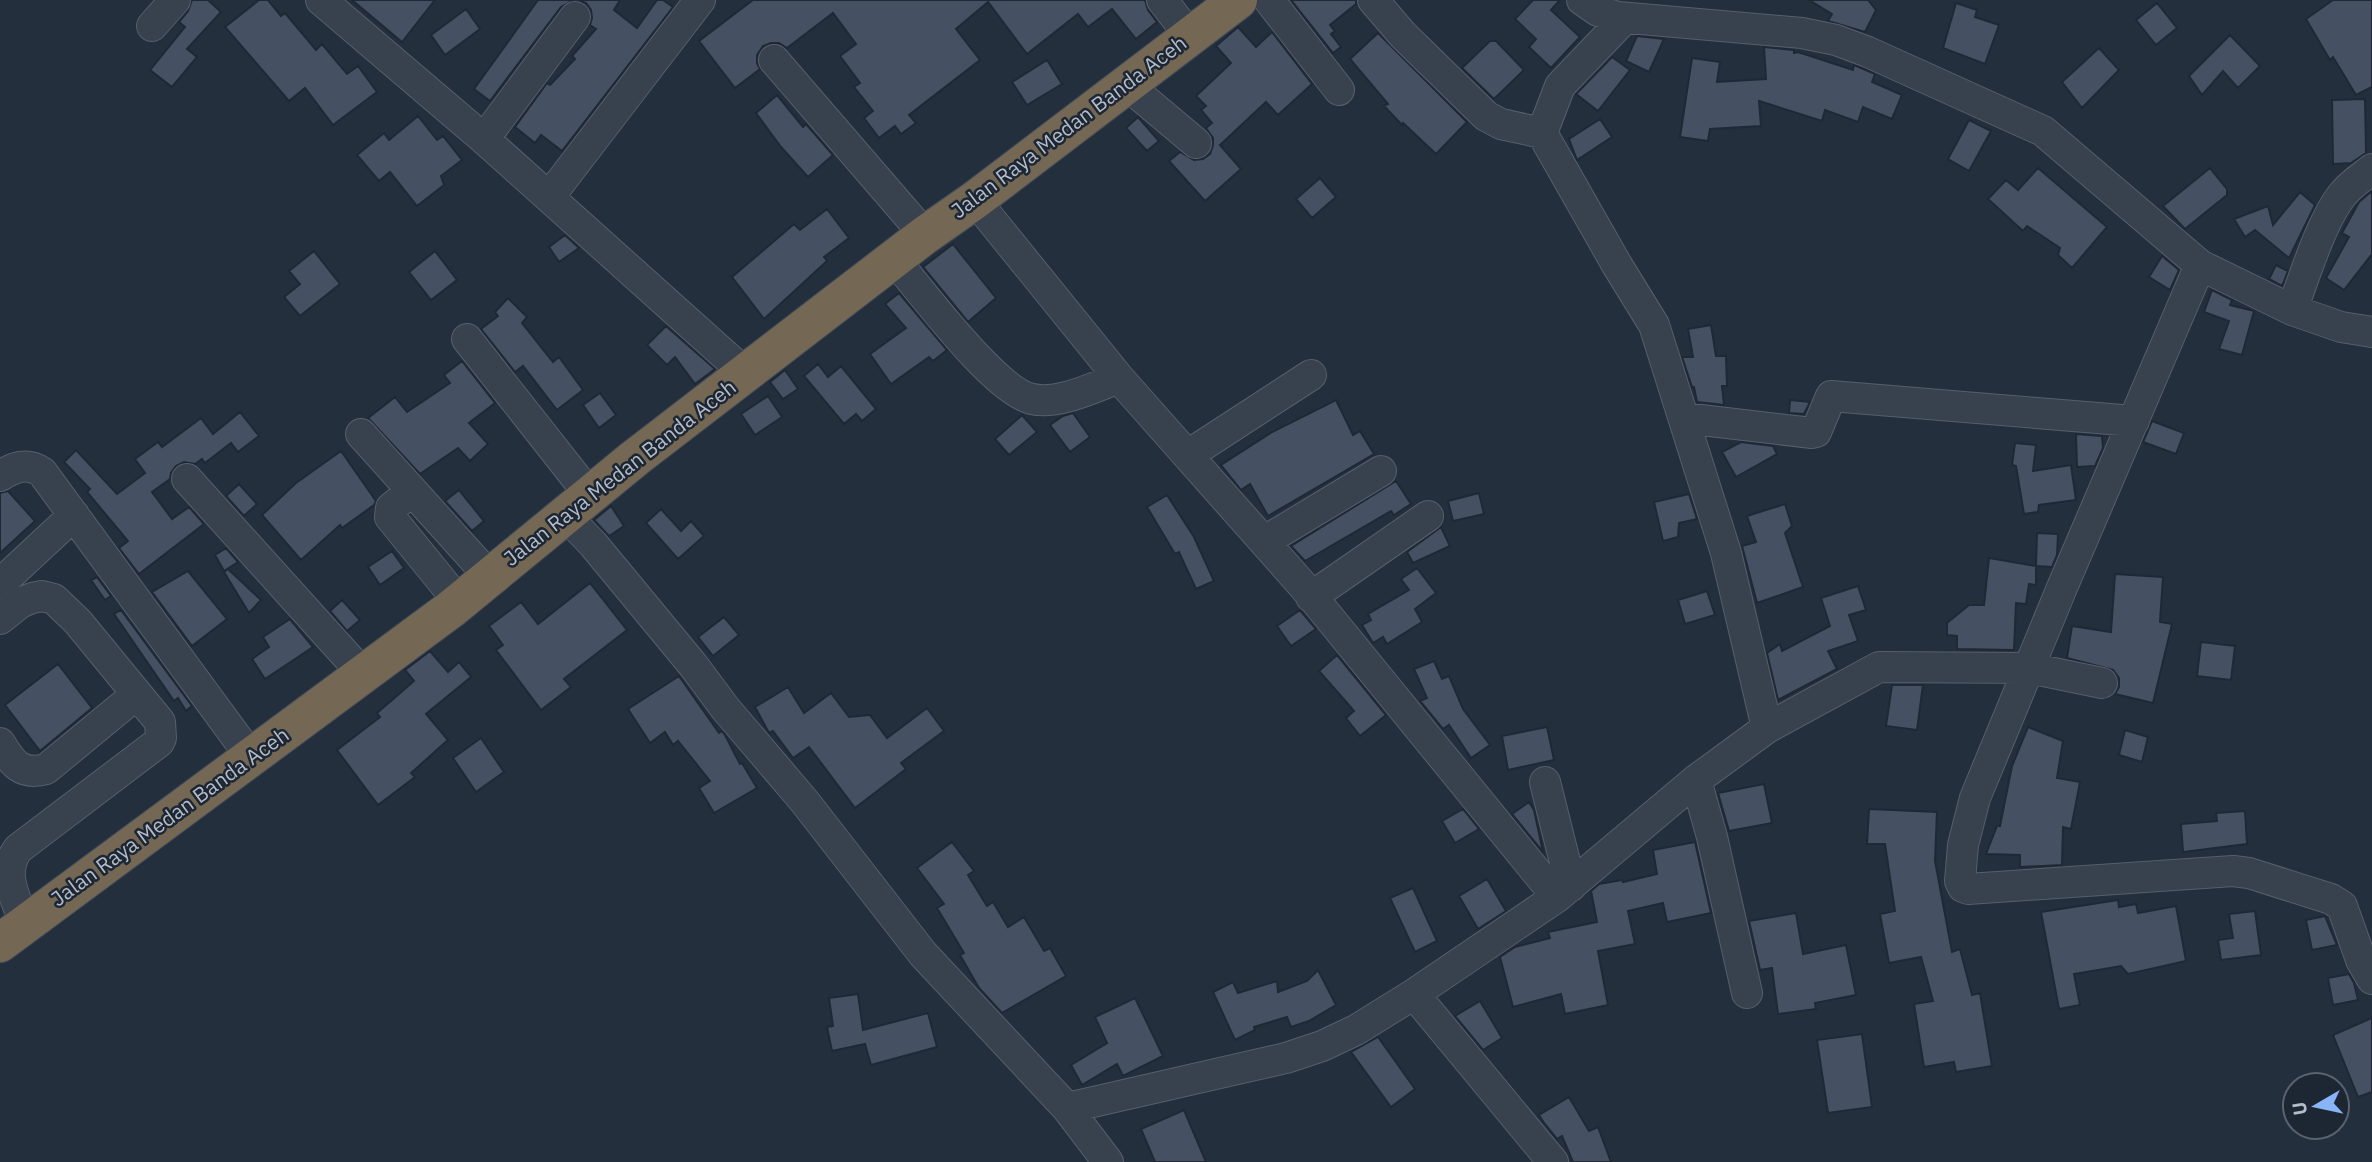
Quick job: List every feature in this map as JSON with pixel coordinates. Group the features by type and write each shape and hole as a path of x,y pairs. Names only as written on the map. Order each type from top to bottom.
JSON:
{"highway":[{"name":"Jalan Raya Medan Banda Aceh","path":"12,933 459,602 577,505 925,235 1238,0"}],"street":[{"path":"152,26 175,0"},
{"path":"321,0 484,139 746,374"},
{"path":"549,197 701,0"},
{"path":"1162,0 1190,36"},
{"path":"1269,0 1339,90"},
{"path":"1373,0 1403,35 1486,116 1501,124 1542,133 1617,265 1650,317 1726,553 1767,728"},
{"path":"1582,0 1598,11 1643,13 1818,36 1868,52 2043,131 2200,265 2292,310 2341,327 2372,332"},
{"path":"1542,133 1558,88 1643,13"},
{"path":"484,139 575,17"},
{"path":"774,60 925,235"},
{"path":"1126,85 1196,143"},
{"path":"2292,310 2336,203 2348,188 2372,169"},
{"path":"975,200 1119,377 1265,541 1564,892"},
{"path":"894,259 987,369 1021,395 1033,400 1050,400 1088,390 1119,377"},
{"path":"2200,265 1975,798 1963,845 1960,881 1962,887 1968,889 2242,871 2337,902 2346,914 2361,960 2372,979"},
{"path":"467,339 577,505 593,544 805,802 923,954 1067,1108 1108,1162"},
{"path":"1188,455 1311,375"},
{"path":"1684,418 1812,433 1816,432 1831,396 2134,421"},
{"path":"361,435 490,577"},
{"path":"0,476 14,467 30,466 36,468 52,484 251,757"},
{"path":"1265,541 1381,471"},
{"path":"187,479 363,674"},
{"path":"412,491 391,508 390,517 459,602"},
{"path":"0,584 75,515"},
{"path":"1311,597 1428,516"},
{"path":"0,620 20,603 32,598 42,596 54,599 71,614 160,722 162,738 19,849 10,860 12,933"},
{"path":"1067,1108 1305,1053 1356,1030 1415,994 1564,892 1696,780 1767,728 1879,667 2029,668 2102,683"},
{"path":"0,743 18,767 33,773 46,769 137,694"},
{"path":"1696,780 1747,993"},
{"path":"1545,782 1564,892"},
{"path":"1415,994 1553,1162"}],"building":[{"path":"192,0 208,0 221,12 187,49 197,57 172,87 150,70 185,27 179,22 188,11"},
{"path":"259,0 268,0 281,16 285,13 316,50 322,44 347,74 358,66 377,92 333,125 305,88 289,101 225,27"},
{"path":"352,0 435,0 402,42"},
{"path":"538,0 574,0 561,7 490,101 474,89"},
{"path":"578,0 620,0 614,10 637,28 657,0 663,0 673,7 562,151 541,135 535,143 515,127 547,83 550,85 575,59 572,56 596,29 590,25 591,10 586,3"},
{"path":"753,0 1145,0 1148,10 1157,22 1136,39 1112,9 1088,27 1078,14 1027,54 988,2 956,29 980,60 909,115 916,123 901,134 895,126 879,138 864,118 873,111 854,87 860,83 840,56 856,44 833,13 787,48 779,43 763,46 757,55 760,69 735,88 699,41"},
{"path":"1291,0 1356,0 1356,4 1330,25 1335,31 1331,34 1341,47 1333,53"},
{"path":"1533,0 1560,0 1551,10 1580,37 1551,68 1529,47 1536,39 1515,19"},
{"path":"1809,0 1868,0 1876,10 1865,32 1828,21 1832,14"},
{"path":"2333,0 2372,0 2372,87 2356,95 2333,57 2330,60 2306,19"},
{"path":"1956,3 1977,10 1975,17 1999,25 1985,64 1943,48"},
{"path":"2157,3 2177,28 2156,45 2136,20"},
{"path":"466,9 480,29 445,55 431,35"},
{"path":"1238,27 1256,47 1272,32 1312,84 1278,115 1266,102 1220,145 1241,169 1205,201 1169,161 1180,152 1194,160 1203,159 1210,154 1213,138 1206,128 1212,123 1201,110 1206,106 1196,96 1231,63 1216,46"},
{"path":"1378,33 1467,122 1436,154 1384,106 1388,104 1350,59"},
{"path":"2230,35 2260,66 2238,88 2223,71 2202,95 2189,76"},
{"path":"1637,36 1664,39 1649,72 1626,61"},
{"path":"1490,41 1496,41 1524,70 1494,99 1462,68"},
{"path":"1764,47 1794,50 1794,53 1853,70 1854,65 1875,74 1872,82 1902,95 1892,119 1863,107 1858,122 1825,110 1822,121 1759,101 1761,126 1710,129 1708,141 1680,137 1692,58 1720,62 1717,82 1766,79"},
{"path":"2099,48 2119,70 2082,108 2062,82"},
{"path":"1612,57 1630,70 1598,111 1576,94"},
{"path":"1047,60 1062,84 1027,105 1012,82"},
{"path":"777,95 803,127 806,124 833,155 808,177 756,113"},
{"path":"2365,99 2366,153 2351,163 2333,164 2332,100"},
{"path":"418,116 437,140 443,136 462,160 441,176 444,185 417,206 390,172 379,181 357,155 384,133 389,140"},
{"path":"1138,117 1159,141 1147,151 1126,128"},
{"path":"1600,119 1612,137 1577,160 1569,139"},
{"path":"1969,120 1991,131 1969,171 1948,159"},
{"path":"2038,168 2107,227 2072,268 2058,255 2060,248 2027,226 2023,231 1988,199 2006,180 2018,190"},
{"path":"2210,168 2227,189 2227,195 2185,229 2163,206"},
{"path":"1320,178 1336,197 1312,218 1296,199"},
{"path":"2372,191 2372,254 2344,290 2326,278 2349,237 2342,233 2359,202"},
{"path":"2300,192 2315,205 2289,258 2255,230 2245,237 2234,219 2268,206 2273,225"},
{"path":"827,209 849,238 824,257 827,261 764,319 732,277 794,224 800,230"},
{"path":"565,235 579,248 559,262 549,247"},
{"path":"953,244 996,298 968,322 923,267"},
{"path":"314,251 340,284 300,316 284,297 300,284 289,271"},
{"path":"435,251 457,280 431,300 409,272"},
{"path":"2162,256 2179,270 2170,290 2149,277"},
{"path":"2276,265 2288,271 2282,286 2269,279"},
{"path":"2212,290 2232,300 2230,305 2254,311 2242,355 2219,349 2229,321 2204,312"},
{"path":"899,293 947,350 933,361 929,357 891,384 870,354 906,328 885,304"},
{"path":"508,298 527,317 522,323 553,362 559,357 583,390 557,410 523,366 515,372 481,329 498,316 495,312"},
{"path":"1711,325 1716,356 1726,356 1727,386 1722,386 1724,405 1697,402 1682,357 1693,357 1688,329"},
{"path":"666,326 715,369 695,384 675,357 667,365 647,345"},
{"path":"462,361 495,403 469,423 488,444 470,461 458,448 420,474 368,418 395,397 407,412 450,383 444,375"},
{"path":"818,364 828,377 841,366 876,409 862,421 856,414 844,424 804,376"},
{"path":"785,370 798,389 783,399 770,382"},
{"path":"600,393 616,415 599,428 583,405"},
{"path":"768,396 782,417 755,435 741,414"},
{"path":"1336,400 1353,435 1360,431 1374,454 1268,516 1250,484 1241,490 1221,465 1272,432"},
{"path":"1790,400 1810,402 1804,414 1789,413"},
{"path":"240,412 259,436 238,452 231,443 205,463 202,459 195,464 184,462 176,466 170,479 152,492 172,519 189,507 204,524 139,574 119,548 128,541 87,492 90,489 64,462 76,450 117,494 145,473 135,459 158,442 162,447 201,418 213,434"},
{"path":"1073,413 1090,437 1070,452 1050,425"},
{"path":"1022,415 1037,432 1009,455 995,439"},
{"path":"2152,421 2184,433 2176,454 2143,442"},
{"path":"2076,434 2102,436 2103,448 2095,466 2077,467"},
{"path":"1741,442 1773,446 1777,454 1736,477 1722,452"},
{"path":"2015,443 2036,445 2033,471 2071,465 2076,500 2039,505 2038,512 2024,514 2016,466 2012,465"},
{"path":"341,451 376,501 342,528 340,525 301,560 262,515 296,483"},
{"path":"1396,481 1411,504 1394,515 1391,511 1305,561 1291,546"},
{"path":"239,484 257,504 244,516 226,496"},
{"path":"459,490 484,521 472,531 445,501"},
{"path":"8,491 35,521 0,553 0,493"},
{"path":"1479,493 1484,514 1453,521 1448,501"},
{"path":"1689,494 1697,519 1679,523 1678,537 1663,541 1654,502"},
{"path":"1167,495 1194,537 1214,581 1196,589 1179,552 1175,554 1147,507"},
{"path":"1785,504 1792,526 1785,533 1803,587 1757,603 1742,546 1756,542 1747,516"},
{"path":"611,506 624,526 609,536 594,520"},
{"path":"661,509 681,531 691,521 704,536 678,559 646,523"},
{"path":"1441,527 1450,546 1413,563 1407,552"},
{"path":"2037,533 2058,534 2057,555 2052,567 2036,566"},
{"path":"226,548 238,562 224,571 215,555"},
{"path":"392,551 404,568 380,585 368,567"},
{"path":"1989,558 2036,566 2036,585 2029,584 2026,604 2016,603 2014,650 1957,649 1957,636 1947,635 1947,623 1969,605 1984,605"},
{"path":"1417,568 1436,593 1415,609 1422,622 1387,644 1383,637 1373,643 1362,625 1371,620 1368,614 1409,590 1401,579"},
{"path":"228,569 261,600 249,613 224,572"},
{"path":"188,571 227,619 192,646 152,592"},
{"path":"2115,574 2163,577 2160,622 2172,624 2153,703 2115,694 2119,687 2119,678 2113,670 2067,658 2072,626 2111,632"},
{"path":"97,577 111,596 105,600 91,580"},
{"path":"590,583 627,630 564,679 571,687 541,710 496,650 503,645 489,626 521,602 538,624"},
{"path":"1858,586 1866,610 1849,615 1858,641 1828,651 1837,669 1778,700 1767,653 1780,644 1782,651 1830,626 1821,598"},
{"path":"1707,591 1715,615 1685,624 1678,600"},
{"path":"342,600 360,620 347,631 330,611"},
{"path":"121,610 192,706 186,711 178,698 174,701 114,614"},
{"path":"1300,610 1316,629 1291,646 1277,626"},
{"path":"724,617 739,635 713,656 698,637"},
{"path":"290,619 313,647 265,679 252,659 269,647 263,637"},
{"path":"2201,642 2235,646 2231,680 2197,676"},
{"path":"430,651 448,672 459,662 471,677 426,714 448,740 411,773 415,777 378,805 337,750 380,717 377,713 414,681 405,670"},
{"path":"1337,655 1386,715 1360,736 1346,718 1354,711 1319,671"},
{"path":"1434,661 1442,679 1449,676 1463,709 1490,745 1471,758 1449,725 1443,729 1420,701 1427,698 1414,669"},
{"path":"58,664 92,708 40,751 5,705"},
{"path":"679,676 719,733 722,731 725,735 740,764 742,763 757,788 714,813 699,788 710,781 678,741 673,745 665,732 650,743 628,709"},
{"path":"1892,685 1923,685 1917,730 1886,726"},
{"path":"788,687 804,713 831,693 849,717 870,715 887,738 927,708 944,731 901,763 906,769 855,808 809,747 793,758 773,731 769,733 755,707"},
{"path":"1547,727 1554,760 1508,770 1502,736"},
{"path":"2028,727 2063,741 2057,778 2080,782 2071,829 2063,827 2062,865 2020,867 2020,855 1986,854 1997,826 2000,826 2012,766"},
{"path":"2125,730 2148,737 2142,762 2119,755"},
{"path":"481,738 504,772 476,792 453,758"},
{"path":"1764,784 1772,823 1729,831 1718,793"},
{"path":"1529,802 1534,810 1543,852 1512,814"},
{"path":"1463,809 1479,829 1455,843 1442,821"},
{"path":"1869,809 1937,812 1935,861 1952,952 1960,949 1972,995 1980,993 1992,1066 1956,1072 1954,1062 1924,1067 1914,1004 1933,1001 1921,957 1889,963 1880,914 1895,911 1885,844 1867,844"},
{"path":"2245,811 2247,844 2183,852 2181,824 2217,821 2216,813"},
{"path":"952,842 974,871 968,875 987,906 993,902 1008,927 1024,917 1044,951 1050,948 1066,976 1002,1013 979,988 960,955 964,953 937,908 944,904 917,868"},
{"path":"1695,842 1711,913 1667,922 1663,903 1628,911 1635,944 1598,951 1608,1005 1565,1014 1561,994 1513,1007 1500,957 1515,947 1550,938 1548,932 1597,922 1591,891 1599,884 1623,882 1657,874 1653,850"},
{"path":"1487,879 1506,911 1478,929 1459,896"},
{"path":"1413,888 1437,941 1415,952 1390,898"},
{"path":"2118,900 2119,907 2136,904 2138,913 2176,906 2186,961 2128,974 2121,966 2074,974 2080,1005 2059,1009 2041,912"},
{"path":"2255,911 2261,955 2221,960 2218,940 2233,938 2229,914"},
{"path":"1796,913 1803,954 1846,945 1856,995 1815,1003 1816,1009 1778,1014 1772,968 1760,970 1749,921"},
{"path":"2325,916 2337,945 2312,950 2306,920"},
{"path":"1318,970 1336,1005 1309,1021 1291,1027 1287,1017 1254,1027 1255,1030 1235,1040 1213,992 1233,982 1238,993 1277,981 1278,992 1307,981"},
{"path":"2349,974 2358,1000 2333,1005 2328,978"},
{"path":"858,994 863,1030 928,1013 937,1047 871,1065 865,1044 832,1051 827,1027 833,1026 829,998"},
{"path":"1135,998 1163,1056 1123,1076 1117,1064 1082,1085 1071,1065 1107,1043 1095,1017"},
{"path":"1480,1001 1502,1038 1483,1050 1455,1016"},
{"path":"2372,1018 2372,1092 2358,1097 2351,1080 2351,1071 2348,1071 2333,1035"},
{"path":"1862,1034 1872,1107 1828,1113 1817,1040"},
{"path":"1378,1037 1415,1089 1391,1107 1351,1052"},
{"path":"1569,1097 1589,1131 1598,1127 1611,1162 1573,1162 1562,1136 1557,1139 1544,1123 1539,1115"},
{"path":"1184,1110 1206,1162 1155,1162 1141,1129"}]}
